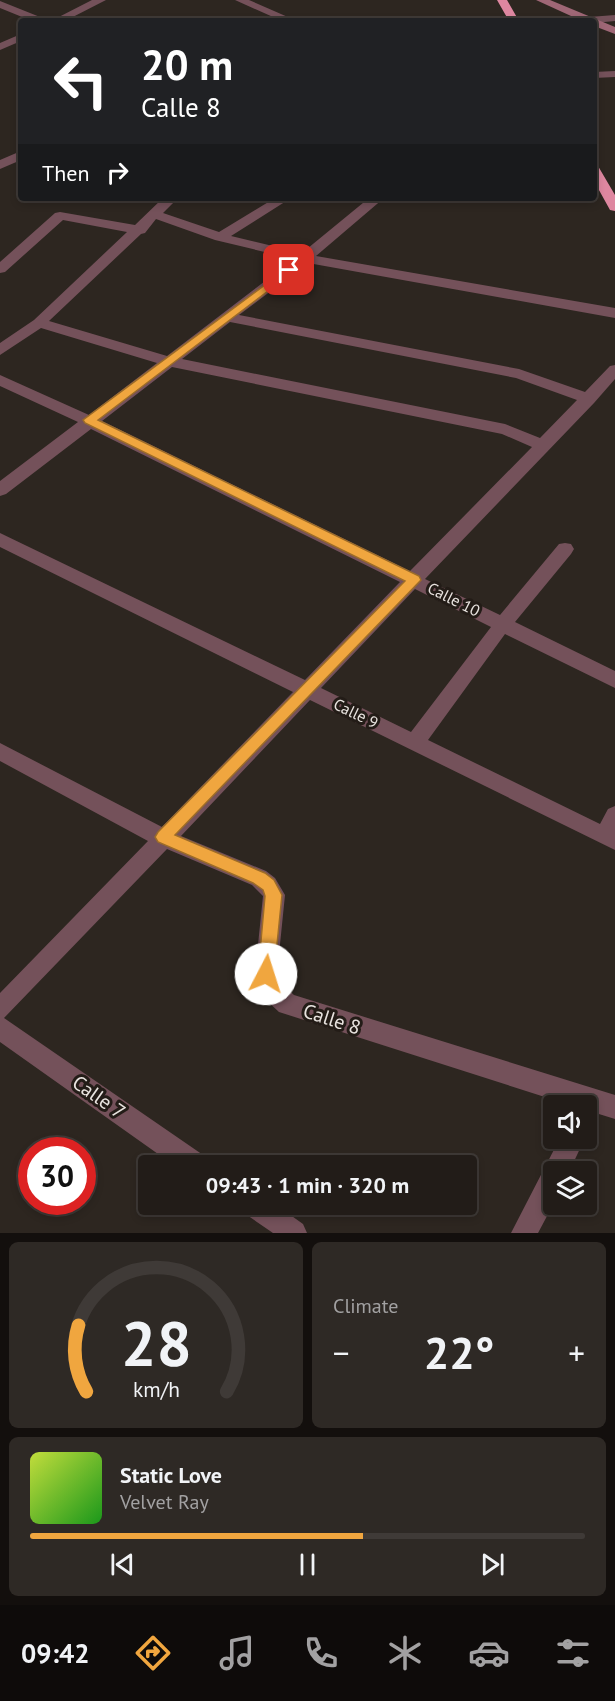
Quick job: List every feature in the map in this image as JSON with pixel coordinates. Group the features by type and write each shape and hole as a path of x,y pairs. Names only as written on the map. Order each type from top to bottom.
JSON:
{"highway":[{"path":"502,0 512,18"},
{"path":"597,175 615,207"}],"street":[{"path":"62,18 101,0"},
{"path":"240,0 285,18"},
{"path":"541,0 584,18"},
{"path":"0,4 34,18"},
{"path":"597,20 615,18"},
{"path":"597,24 615,31"},
{"path":"0,47 18,38"},
{"path":"597,75 615,74"},
{"path":"0,165 18,156"},
{"path":"0,350 39,322 140,230 168,201"},
{"path":"220,237 279,201"},
{"path":"0,490 304,258 373,201"},
{"path":"156,214 220,237 304,258 615,313"},
{"path":"0,269 60,216 140,230"},
{"path":"226,317 519,374 589,399"},
{"path":"39,322 167,361 505,429 543,445"},
{"path":"0,1009 163,837 415,580 615,370"},
{"name":"Calle 10","path":"0,380 89,420 615,680"},
{"name":"Calle 9","path":"0,539 610,838"},
{"path":"415,742 503,624 565,549"},
{"name":"Calle 8","path":"0,751 163,837 259,878 268,885 274,895 266,974 273,991 287,1004 598,1107"},
{"path":"610,838 615,815"},
{"name":"Calle 7","path":"0,1028 181,1155"},
{"path":"524,1233 543,1198"},
{"path":"269,1215 294,1233"}],"route":[{"path":"266,974 274,895 268,885 259,878 163,837 415,580 89,420 289,270"}]}
